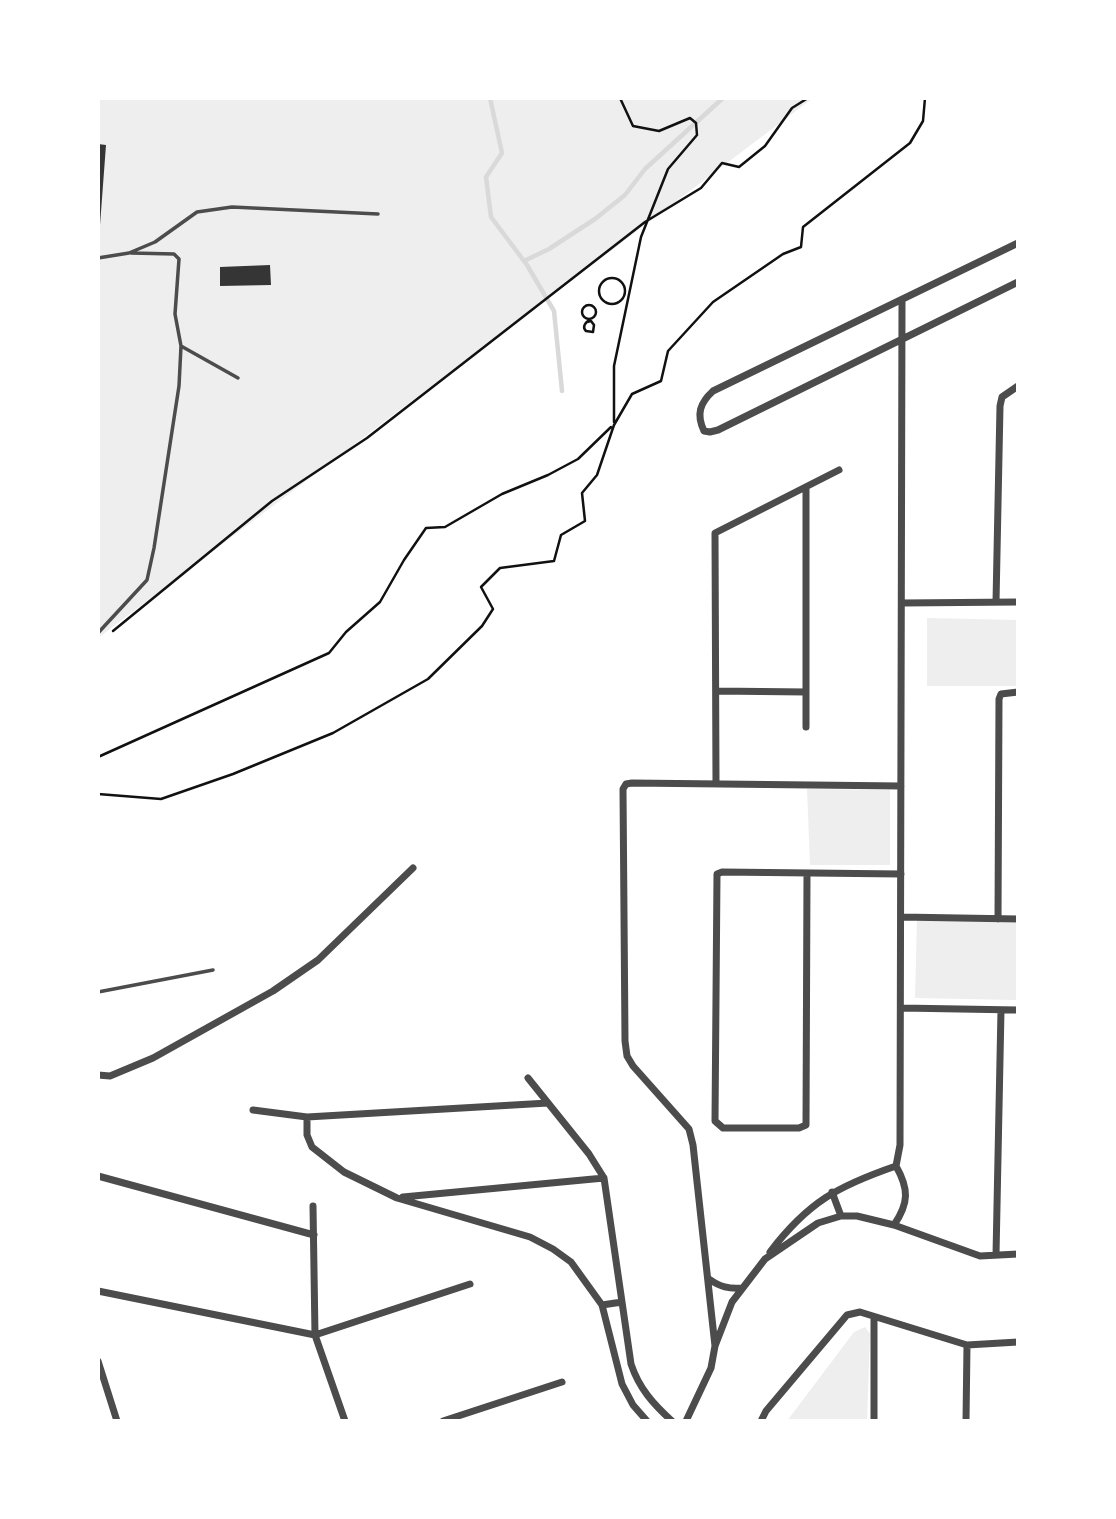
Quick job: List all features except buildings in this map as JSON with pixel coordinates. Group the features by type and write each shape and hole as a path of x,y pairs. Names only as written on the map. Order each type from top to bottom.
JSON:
{"street":[{"path":"1018,243 713,391 699,410 704,431 718,430 1018,282"},
{"path":"894,1225 903,1211 906,1195 904,1179 896,1166 900,1145 901,1008 902,301"},
{"path":"996,602 1000,406 1002,397 1018,386"},
{"path":"716,784 715,533 839,470"},
{"path":"806,488 807,727"},
{"path":"902,603 1018,602"},
{"path":"716,691 806,692"},
{"path":"998,919 1001,694 1018,692"},
{"path":"715,1346 689,1129 627,1056 623,789 626,784 632,783 901,786"},
{"path":"98,1075 110,1076 153,1058 273,991 318,960 414,868"},
{"path":"807,873 806,1125 799,1128 723,1128 715,1121 716,874 722,872 901,874"},
{"path":"901,917 1018,919"},
{"path":"901,1008 1018,1010"},
{"path":"996,1255 1000,1010"},
{"path":"528,1078 589,1154 604,1178 635,1375 654,1405 672,1421"},
{"path":"253,1111 307,1116 548,1103"},
{"path":"307,1116 307,1135 312,1147 344,1172 397,1198 530,1237 571,1262 602,1305 622,1384 647,1421"},
{"path":"686,1421 711,1368 715,1346 732,1302 789,1228 808,1209 832,1192 853,1181 896,1166"},
{"path":"98,1176 314,1236"},
{"path":"397,1198 604,1178"},
{"path":"832,1192 841,1216"},
{"path":"313,1206 315,1335 345,1421"},
{"path":"765,1259 818,1223 841,1216 857,1216 894,1225 980,1256 1018,1254"},
{"path":"709,1279 725,1287 742,1288"},
{"path":"98,1291 315,1335 470,1284"},
{"path":"602,1305 622,1302"},
{"path":"761,1421 766,1411 847,1315 860,1312 967,1345 1018,1342"},
{"path":"874,1317 874,1421"},
{"path":"966,1421 967,1345"},
{"path":"98,1361 117,1421"},
{"path":"443,1421 562,1382"}],"lane":[{"path":"129,253 155,242 197,212 232,207 378,214"},
{"path":"98,258 129,253 174,254 179,259 176,314 181,346 179,386 147,580 98,633"},
{"path":"181,346 238,378"},
{"path":"98,992 213,970"}],"path":[{"path":"98,757 329,653 346,632 380,602 426,528 445,527 502,494 578,459 614,425 614,366 645,222 668,169 696,135 696,122 690,118 659,131 633,126 620,98"},
{"path":"108,635 272,501 367,438 645,222 701,188 722,163 739,167 765,146 792,108 808,98"},
{"path":"98,794 161,799 233,774 333,733 428,679 482,626 493,610 481,587 500,568 554,561 561,534 585,521 582,493 597,475 614,425 632,394 661,381 668,351 713,302 783,254 801,247 803,227 910,143 923,121 925,98"},
{"path":"625,292 619,280 608,278 599,288 602,300 608,304 615,304 630,290"},
{"path":"595,307 602,300"},
{"path":"587,305 595,307 596,315 588,321 582,314 583,308 587,305"}],"shaded area":[{"path":"98,98 813,98 98,638"},
{"path":"927,618 1018,620 1018,686 927,686"},
{"path":"807,789 890,790 890,865 810,865"},
{"path":"917,919 1017,923 1017,1000 915,998"},
{"path":"865,1327 870,1334 867,1421 787,1421 854,1332"}],"waterway":[{"path":"490,98 502,153 486,177 491,217 527,265 554,311 562,391"},
{"path":"524,261 549,249 595,219 625,195 645,169 723,98"}]}
